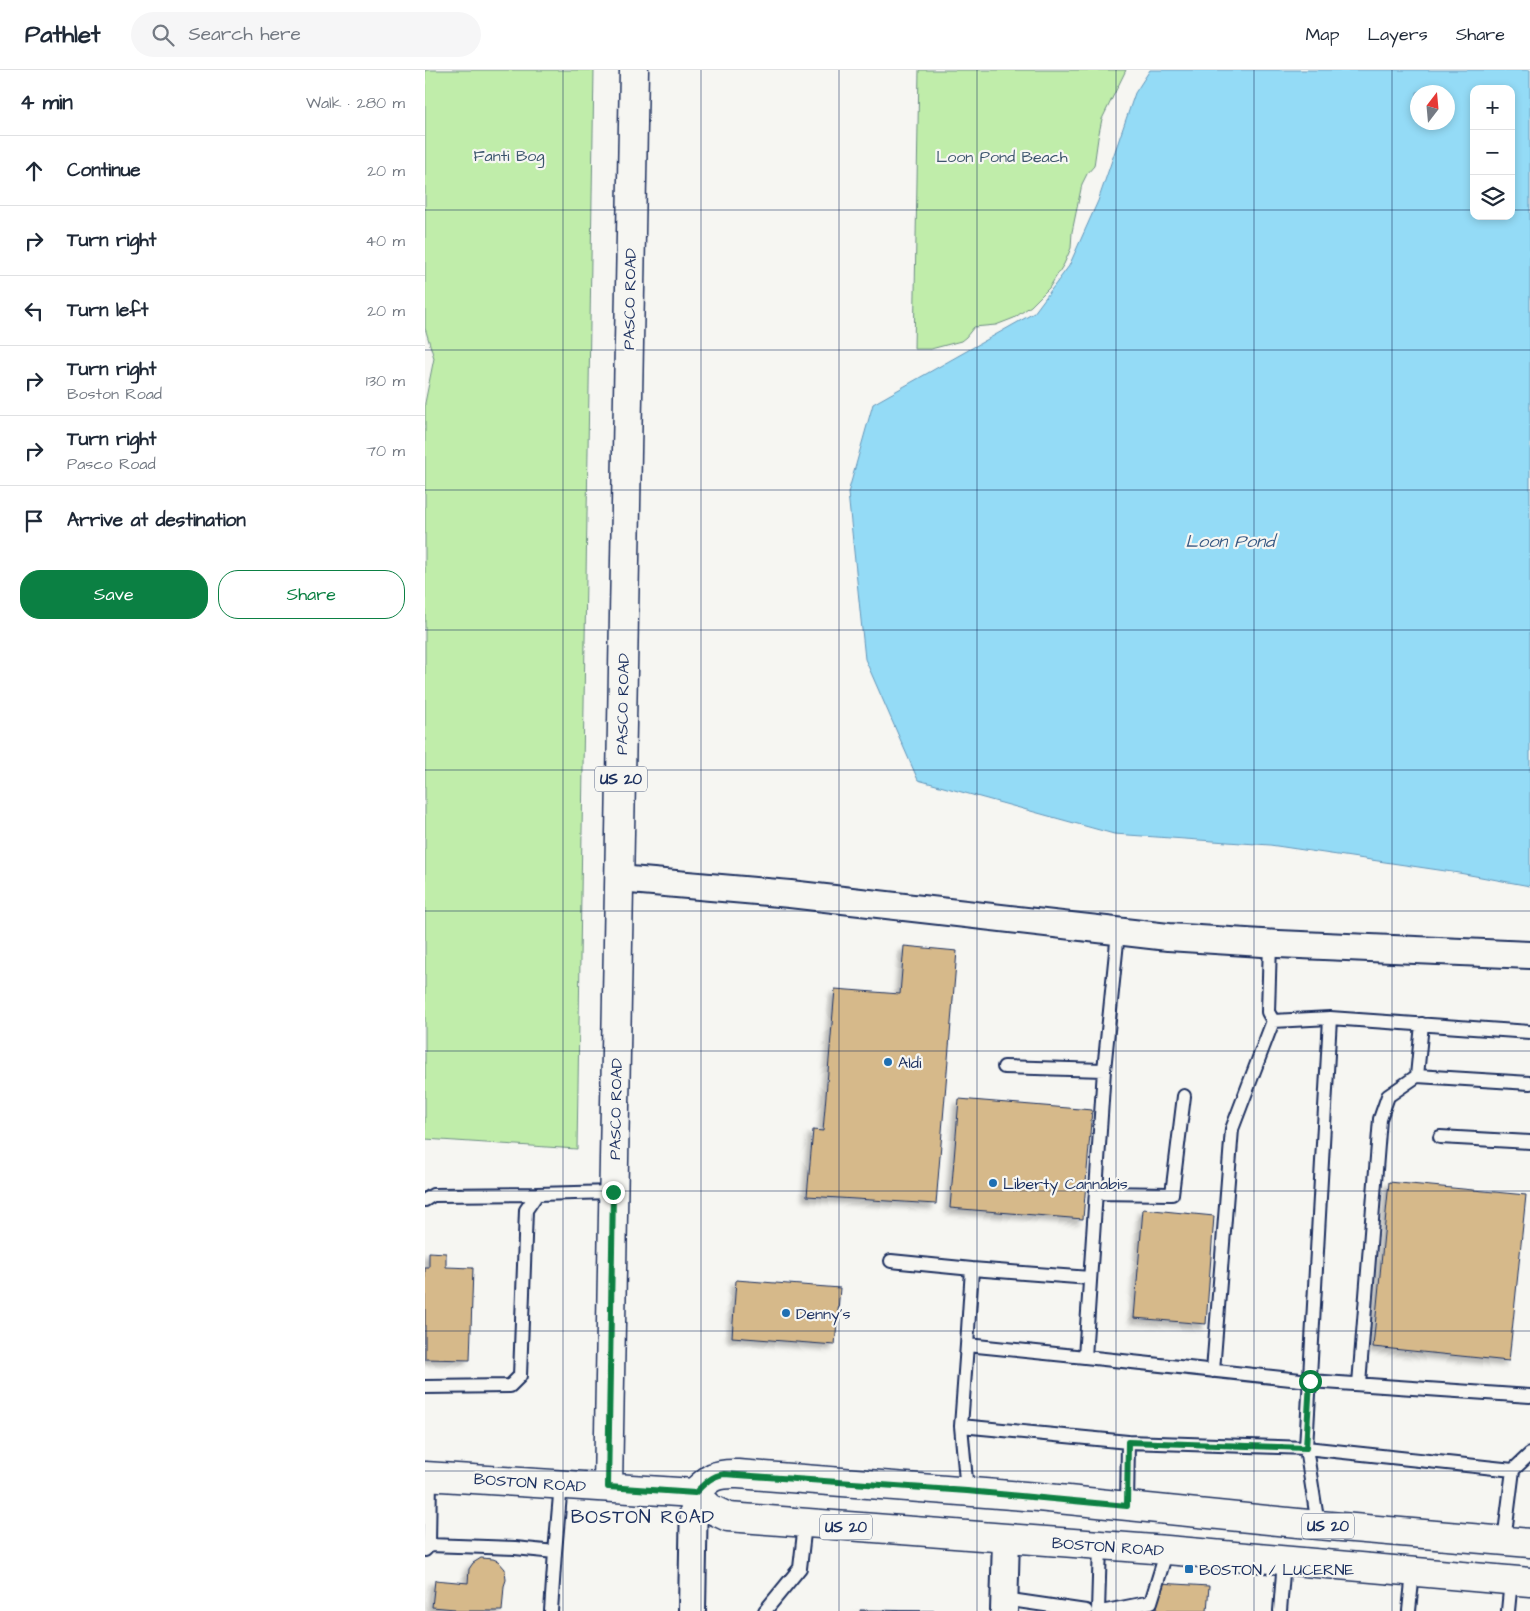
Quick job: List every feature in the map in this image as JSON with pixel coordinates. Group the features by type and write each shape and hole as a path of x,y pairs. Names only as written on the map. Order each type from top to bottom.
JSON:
{"main road":[{"name":"PASCO ROAD","path":"608,1487 634,70"},
{"name":"US 20","path":"695,1493 708,1479 724,1474 967,1491 1517,1542"},
{"name":"BOSTON ROAD","path":"428,1476 695,1493 709,1508 728,1517 1167,1550 1520,1581"}],"street":[{"path":"619,879 790,894 1168,937 1270,944 1530,955"},
{"path":"692,1611 695,1493"},
{"path":"1004,1605 1006,1538"}],"lane":[{"path":"1085,1357 1104,1070 1117,932"},
{"path":"1213,1371 1232,1129 1273,1021 1268,1012 1270,944"},
{"path":"1273,1021 1330,1018 1530,1032"},
{"path":"1318,1525 1306,1448 1330,1018"},
{"path":"1417,1076 1422,1024"},
{"path":"1004,1066 1104,1070"},
{"path":"1359,1384 1380,1119 1388,1096 1417,1076 1530,1082"},
{"path":"1095,1193 1172,1194 1184,1096"},
{"path":"1440,1137 1530,1142"},
{"path":"425,1200 433,1195 613,1192"},
{"path":"425,1387 510,1386 520,1376 526,1210 537,1194"},
{"path":"891,1261 1090,1278"},
{"path":"967,1491 961,1426 971,1269"},
{"path":"967,1345 1310,1381 1530,1396"},
{"path":"961,1426 1128,1442 1306,1448 1513,1470 1530,1454"},
{"path":"1127,1506 1128,1442"},
{"path":"1513,1470 1517,1542"},
{"path":"428,1476 427,1548 515,1548 555,1552"},
{"path":"551,1611 561,1484"},
{"path":"765,1611 800,1568 805,1524"},
{"path":"1098,1611 1100,1545"},
{"path":"1106,1611 1151,1602 1167,1550"},
{"path":"1280,1611 1284,1560"},
{"path":"1409,1611 1413,1572"},
{"path":"1508,1611 1520,1581"},
{"path":"1004,1605 1086,1611"}],"green space":[{"name":"Fanti Bog","path":"425,70 594,70 577,1149 425,1139 425,403 434,358 425,328"},
{"name":"Loon Pond Beach","path":"919,70 1126,70 1102,119 1094,166 1082,184 1072,232 1071,248 1064,264 1049,288 1031,306 1014,318 996,325 974,327 961,341 931,349 914,349"}],"water":[{"name":"Loon Pond","path":"1150,70 1530,70 1530,886 1459,873 1270,845 1114,834 918,780 865,659 848,493 873,404 1034,313 1069,266 1098,201 1135,93"}],"building":[{"name":"Aldi","path":"904,946 957,951 936,1204 807,1196 813,1130 823,1131 835,989 900,994"},
{"path":"959,1099 1092,1110 1083,1219 950,1208"},
{"path":"1389,1182 1526,1195 1509,1361 1373,1347"},
{"path":"1143,1209 1214,1216 1206,1324 1134,1318"},
{"path":"429,1252 446,1253 446,1267 473,1268 470,1360 425,1359 425,1268 429,1268"},
{"name":"Denny's","path":"736,1280 840,1288 835,1345 732,1337"},
{"path":"481,1558 498,1561 505,1569 506,1580 502,1611 455,1611 455,1609 432,1607 435,1580 468,1583 469,1569 473,1563"},
{"path":"1159,1583 1209,1586 1207,1611 1157,1611"},
{"path":"860,1610 944,1611 860,1611"}],"place":[{"name":"Aldi","path":"888,1062"},
{"name":"Liberty Cannabis","path":"993,1183"},
{"name":"Denny's","path":"786,1313"},
{"name":"BOSTON / LUCERNE","path":"1189,1569"}],"district":[{"name":"BOSTON ROAD","path":"643,1516"}],"route":[{"path":"613,1192 608,1487 695,1493 708,1479 717,1475 738,1474 967,1491 1127,1506 1128,1442 1306,1448 1310,1381"}]}
